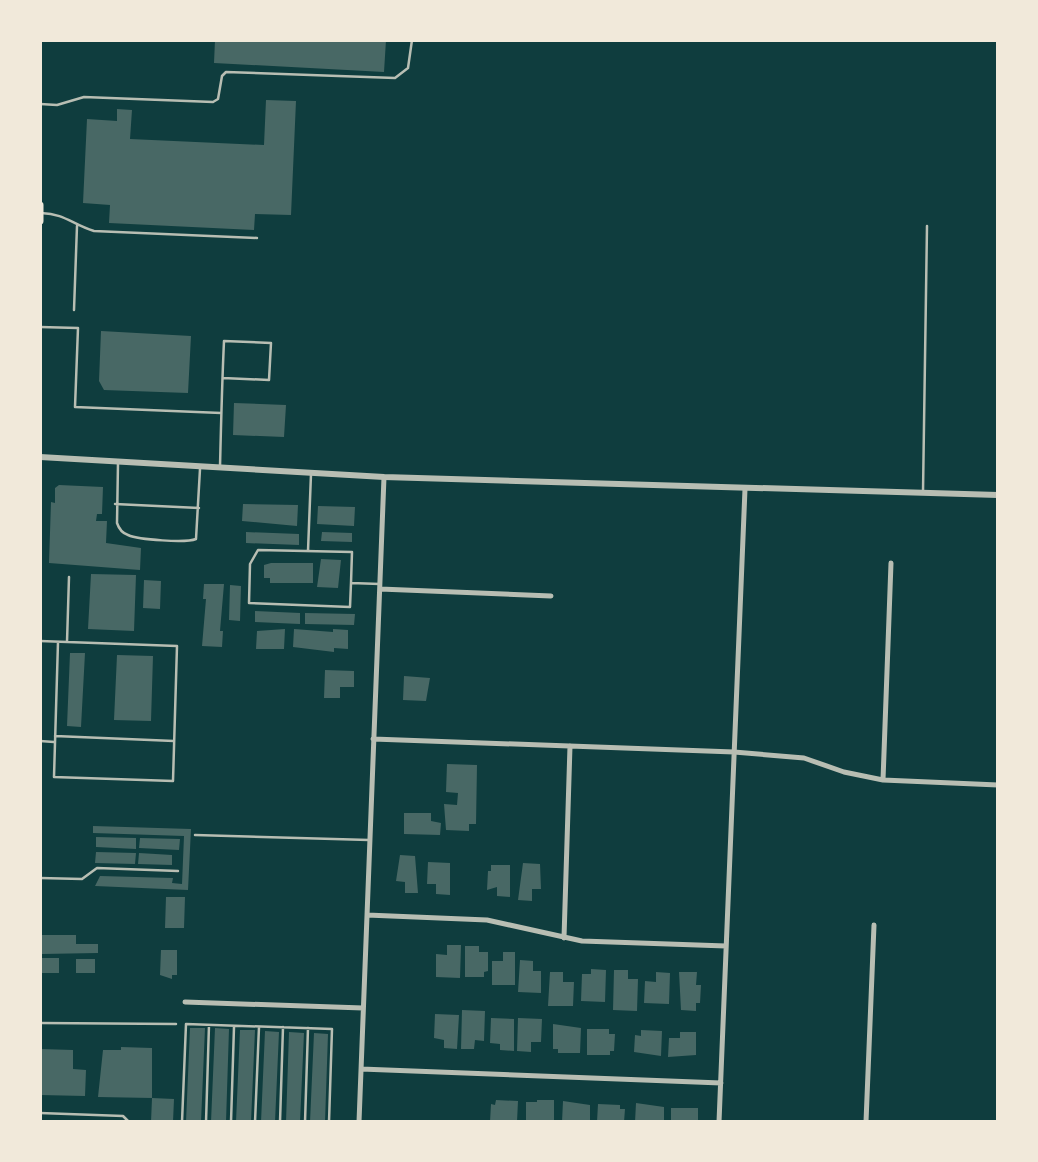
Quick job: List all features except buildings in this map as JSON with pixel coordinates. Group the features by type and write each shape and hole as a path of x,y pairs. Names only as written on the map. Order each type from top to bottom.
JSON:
{"main road":[{"path":"40,205 40,221"}],"street":[{"path":"40,457 118,459 384,477 998,495"},
{"path":"359,1122 384,477"},
{"path":"719,1122 745,489"},
{"path":"883,780 891,563"},
{"path":"380,587 551,596"},
{"path":"373,739 734,752 804,758 844,772 883,780 998,785"},
{"path":"565,938 570,746"},
{"path":"367,915 487,920 582,941 726,946"},
{"path":"866,1122 874,925"},
{"path":"185,1002 363,1008"},
{"path":"360,1069 721,1083"}],"lane":[{"path":"40,104 57,105 84,97 214,102 218,99 222,76 226,72 395,78 408,68 412,40"},
{"path":"41,212 62,214 77,226 94,231 257,238"},
{"path":"74,310 77,226"},
{"path":"923,493 927,226"},
{"path":"40,327 78,328 75,407 221,413"},
{"path":"220,467 224,341 271,343 269,380 223,378"},
{"path":"118,459 115,505 120,530 129,536 192,541 196,539 200,465"},
{"path":"308,551 311,473"},
{"path":"115,505 198,508"},
{"path":"258,550 352,552 351,583 350,607 248,603 250,564 258,550"},
{"path":"67,642 69,577"},
{"path":"351,583 380,587"},
{"path":"40,641 177,646 173,781 54,777 58,642"},
{"path":"55,736 174,741"},
{"path":"40,741 55,742"},
{"path":"195,835 369,840"},
{"path":"40,878 82,880 97,868 178,871"},
{"path":"40,1023 176,1024"},
{"path":"182,1122 186,1024 332,1029 329,1122"},
{"path":"206,1122 209,1025"},
{"path":"230,1122 234,1026"},
{"path":"256,1122 259,1026"},
{"path":"280,1122 283,1027"},
{"path":"305,1122 308,1028"},
{"path":"40,1113 124,1116 129,1122"}]}
